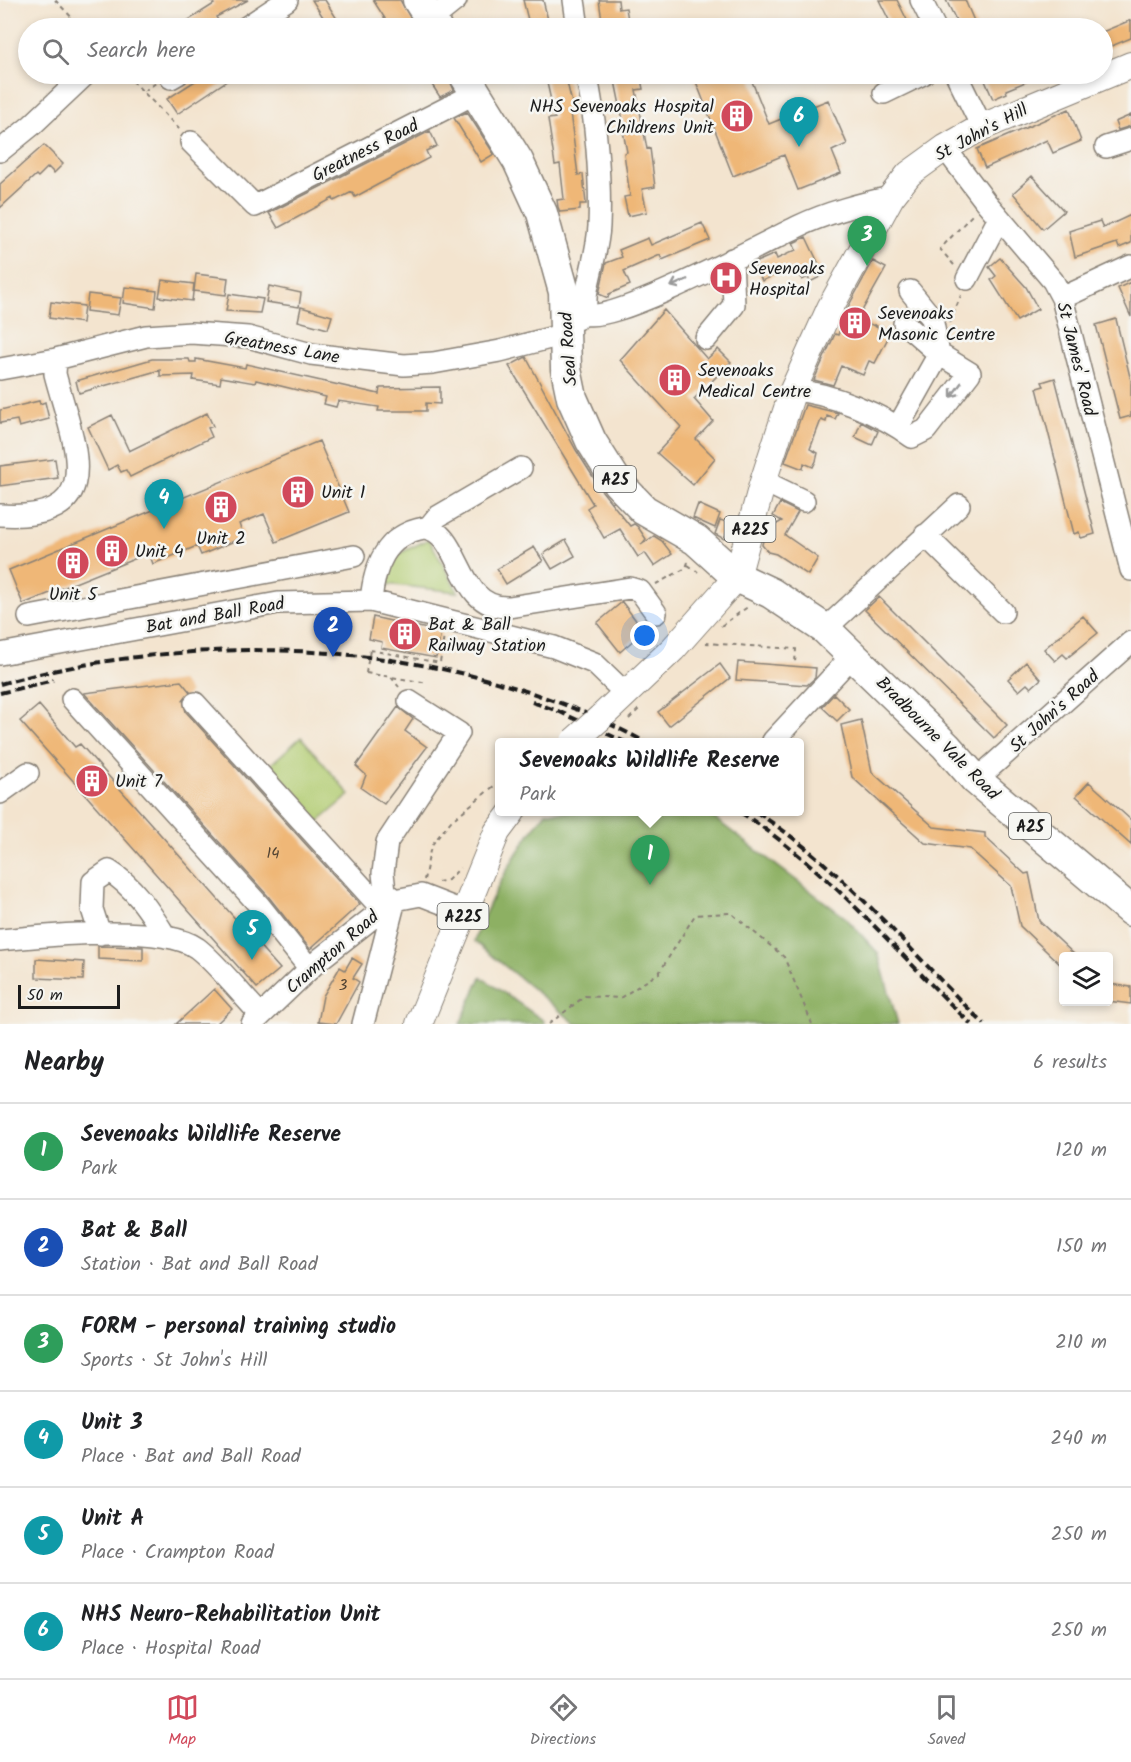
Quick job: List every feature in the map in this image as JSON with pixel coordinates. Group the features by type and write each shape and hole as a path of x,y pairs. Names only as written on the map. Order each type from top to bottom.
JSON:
{"highway":[{"name":"Seal Road","path":"471,84 518,161 542,213 571,323 566,369 572,399 584,428 605,465 644,510 696,540 747,582"},
{"name":"Bradbourne Vale Road","path":"747,582 825,629 854,654 976,780 1131,911"}],"main road":[{"name":"St John's Hill","path":"1113,72 1131,65"},
{"name":"St John's Hill","path":"747,582 763,481 793,390 830,308 891,197 909,174 945,148 982,127 1085,84"},
{"name":"A225","path":"579,738 636,697 691,631 747,582"},
{"name":"A225","path":"419,1024 497,832 509,816"}],"street":[{"path":"260,18 287,0"},
{"path":"428,16 456,0"},
{"path":"574,0 577,18"},
{"path":"921,0 930,18"},
{"path":"0,151 32,125 75,84"},
{"name":"Greatness Road","path":"191,142 255,206 468,84"},
{"path":"571,323 585,296 599,227 598,183 588,84"},
{"path":"884,93 903,84"},
{"path":"961,84 982,127"},
{"path":"1106,147 1131,139"},
{"name":"St James' Road","path":"945,148 999,218 1053,281 1062,298 1131,570"},
{"name":"Greatness Lane","path":"0,369 56,360 146,336 190,333 248,337 311,354 404,365 434,363 500,351 571,323 626,306 740,251 797,220 891,197"},
{"path":"967,279 999,218"},
{"path":"706,339 734,305 740,251"},
{"path":"1062,298 1131,266"},
{"path":"898,427 939,354 932,318 910,291"},
{"path":"793,390 829,397 898,427 912,437 926,430 970,373 939,354 904,323"},
{"path":"0,515 22,516 49,513 62,504 74,488 78,463 55,374 56,360"},
{"path":"371,602 376,570 387,548 408,533 428,528 438,516 521,468"},
{"path":"763,481 804,501"},
{"path":"825,629 959,505"},
{"path":"428,528 442,538 479,598 492,606 509,608 626,588 641,592 656,613"},
{"path":"925,535 1004,612"},
{"path":"29,617 354,556"},
{"path":"278,603 280,570"},
{"name":"Bat and Ball Road","path":"0,654 278,603 371,602 554,647 594,663 636,697"},
{"name":"St John's Road","path":"976,780 1131,642"},
{"path":"776,738 854,654"},
{"path":"72,699 259,905 310,969"},
{"path":"363,1024 388,905 384,873 387,842 459,733 409,701"},
{"path":"195,703 388,905"},
{"path":"0,793 28,773"},
{"path":"99,934 92,909 93,882 110,871 145,904 166,937"},
{"path":"421,895 465,912"},
{"name":"Crampton Road","path":"256,1020 310,969 388,905 421,895"},
{"path":"0,940 99,934 166,937 186,942 198,948 256,1020"}],"path":[{"path":"55,0 72,18"},
{"path":"137,84 191,142"},
{"path":"144,91 149,88"},
{"path":"641,592 686,568 696,540"},
{"path":"719,627 741,611 749,609 747,582"},
{"path":"428,683 366,673 370,650 440,663 446,620"},
{"path":"702,648 711,633"},
{"path":"705,643 796,649 795,663"},
{"path":"626,721 636,714 636,697"},
{"path":"421,895 431,846 451,821 495,785"},
{"path":"549,1024 585,996 620,998 659,973 695,915 731,913 784,957 812,1024"}],"green space":[{"path":"429,539 458,592 386,584 394,556"},
{"path":"301,737 350,795 318,822 269,766"},
{"path":"543,816 711,816 846,918 878,953 898,1024 576,1024 474,941 488,906 524,842"},
{"path":"481,977 544,1021 544,1024 460,1024"}],"building":[{"path":"211,0 248,0 217,18 192,18 214,4"},
{"path":"312,0 325,0 336,18 324,18"},
{"path":"373,0 400,0 410,18 385,18"},
{"path":"523,0 543,0 548,18 528,18"},
{"path":"599,0 618,0 619,9 626,8 628,18 602,18"},
{"path":"879,0 897,0 906,18 888,18"},
{"path":"946,0 965,0 973,18 955,18"},
{"path":"1131,20 1131,38 1113,45 1113,27"},
{"path":"190,84 222,84 177,114 167,99"},
{"path":"432,84 451,84 454,90 440,97"},
{"path":"547,84 567,84 574,111 570,112 578,175 583,174 586,204 580,204 580,210 560,212 558,207 557,200 564,199 560,164 555,165 548,119 555,118"},
{"path":"616,84 642,84 643,89 636,90 647,149 650,148 655,187 642,189 647,212 628,216 624,197 630,196 624,153 627,152 623,131 625,130"},
{"path":"697,84 753,84 769,124 828,100 847,144 832,151 841,173 798,190 784,155 733,176"},
{"path":"986,84 1021,84 1006,90 1007,93 993,99"},
{"path":"1069,109 1081,141 1053,153 1047,140 985,168 977,149"},
{"path":"467,112 494,154 481,162 454,118"},
{"path":"1131,115 1131,126 1118,130 1115,122"},
{"path":"430,131 437,146 426,151 429,158 355,197 352,192 334,201 333,198 278,228 269,213"},
{"path":"44,145 63,164 54,173 48,167 38,177 36,175 0,208 0,184"},
{"path":"1032,176 1064,211 1043,229 1013,193"},
{"path":"1131,215 1131,243 1119,248 1117,243 1075,257 1069,231 1100,221 1103,228"},
{"path":"702,223 710,240 662,260 660,255 624,271 630,285 609,294 608,298 599,294 606,263 622,257 619,250 648,238 651,245"},
{"path":"806,237 824,275 810,282 808,277 802,280 799,273 795,275 791,267 762,281 754,263 775,254 777,259 796,250 793,243"},
{"path":"1000,258 1026,287 1038,309 1017,321 991,280 996,276 989,267"},
{"path":"873,261 886,268 858,318 890,334 875,363 869,361 863,375 841,366 833,385 814,380 835,334 838,335 847,309"},
{"path":"196,274 228,278 226,295 194,291"},
{"path":"162,280 194,284 192,301 159,297"},
{"path":"1131,282 1131,317 1118,288"},
{"path":"269,286 301,293 299,307 266,302"},
{"path":"125,287 157,291 155,308 123,303"},
{"path":"88,294 121,298 118,315 86,311"},
{"path":"229,294 263,299 260,313 226,311"},
{"path":"51,302 84,306 82,323 49,318"},
{"path":"301,307 332,316 328,329 298,321"},
{"name":"Sevenoaks Medical Centre","path":"664,310 707,359 718,349 731,362 694,399 713,421 696,439 715,458 693,485 657,453 681,427 620,360"},
{"path":"1116,319 1131,381 1131,416 1120,419 1096,325"},
{"path":"526,357 576,450 602,491 630,526 634,524 638,527 646,539 641,545 654,536 662,541 672,554 654,566 645,553 638,557 620,529 604,538 587,508 593,504 509,366"},
{"path":"152,359 189,359 190,362 196,362 196,359 245,368 246,364 379,394 380,388 440,387 440,404 426,403 426,411 378,411 379,407 338,401 336,407 324,404 326,397 256,380 255,383 221,377 220,384 193,380 194,375 160,376 160,370 79,393 76,381"},
{"path":"1055,378 1095,534 1081,538 1079,532 1074,534 1037,388 1044,386 1042,382"},
{"path":"39,401 40,404 45,402 49,419 19,427 17,420 0,423 0,410"},
{"path":"805,405 838,413 835,419 827,416 826,422 821,420 810,449 818,453 816,461 813,467 804,463 803,469 785,462"},
{"path":"207,413 213,426 208,428 212,437 130,477 126,470 121,472 117,465 108,470 88,427 112,415 129,451"},
{"path":"861,422 878,431 872,445 855,437"},
{"path":"319,441 349,512 276,542 264,514 239,524 244,537 201,555 197,546 153,564 149,553 23,604 9,570"},
{"path":"55,459 58,478 0,486 0,466"},
{"path":"780,503 798,512 785,535 818,558 808,575 776,554 768,552 762,545 765,531 782,521 773,516"},
{"path":"698,504 720,514 715,528 693,518"},
{"path":"720,520 730,523 724,539 715,534"},
{"path":"566,540 575,556 552,569 543,554"},
{"path":"534,547 543,561 506,584 497,569"},
{"path":"879,597 1007,725 994,738 865,610"},
{"path":"622,602 644,631 620,652 597,623"},
{"path":"1083,616 1098,633 1067,658 1063,654 1055,661 1044,649"},
{"name":"Bat & Ball Railway Station","path":"373,617 441,632 436,658 381,648 382,642 369,639"},
{"path":"738,662 816,668 815,678 807,685 736,680"},
{"path":"1026,662 1041,679 1031,688 1027,684 1019,691 1008,679"},
{"path":"720,664 730,678 669,726 658,712"},
{"path":"181,681 190,692 183,700 186,712 360,904 310,949 268,896 84,693"},
{"path":"834,694 849,709 837,721 822,707"},
{"path":"39,705 75,747 80,744 280,969 257,988 20,721"},
{"path":"398,707 413,719 405,731 427,747 384,804 361,788 366,775 356,766"},
{"path":"861,720 872,772 934,827 985,833 985,837 1025,874 1029,873 1039,921 1072,952 1059,952 1059,963 1020,926 1011,886 970,849 925,843 852,777 841,725"},
{"path":"1089,782 1131,820 1131,845 1076,796"},
{"path":"98,946 143,947 143,961 98,959"},
{"path":"352,958 362,964 353,978 359,982 336,1024 318,1022 323,996 340,967 345,970"},
{"path":"36,959 84,962 83,980 36,978"},
{"path":"1113,985 1131,987 1131,1004 1113,1002"},
{"path":"214,989 232,1009 216,1024 176,1024"}],"railway":[{"path":"0,684 78,666 160,655 244,650 328,653 412,663 494,681 572,708 636,738"},
{"path":"0,693 53,680"},
{"path":"532,702 558,711 616,738"},
{"path":"746,816 772,834 832,885 971,1024"},
{"path":"762,816 818,858 847,885 984,1024"}],"place":[{"name":"NHS Sevenoaks Hospital Childrens Unit","path":"737,116"},
{"name":"NHS Neuro-Rehabilitation Unit","path":"799,147"},
{"name":"FORM - personal training studio","path":"867,266"},
{"name":"Sevenoaks Hospital","path":"726,278"},
{"name":"Sevenoaks Masonic Centre","path":"855,323"},
{"name":"Sevenoaks Medical Centre","path":"675,380"},
{"name":"Unit 1","path":"298,492"},
{"name":"Unit 2","path":"221,507"},
{"name":"Unit 3","path":"164,529"},
{"name":"Unit 4","path":"112,551"},
{"name":"Unit 5","path":"73,563"},
{"name":"Bat & Ball Railway Station","path":"405,634"},
{"name":"Bat & Ball","path":"333,657"},
{"name":"Unit 7","path":"92,781"},
{"name":"Sevenoaks Wildlife Reserve","path":"650,885"},
{"name":"Unit A","path":"252,960"}]}
